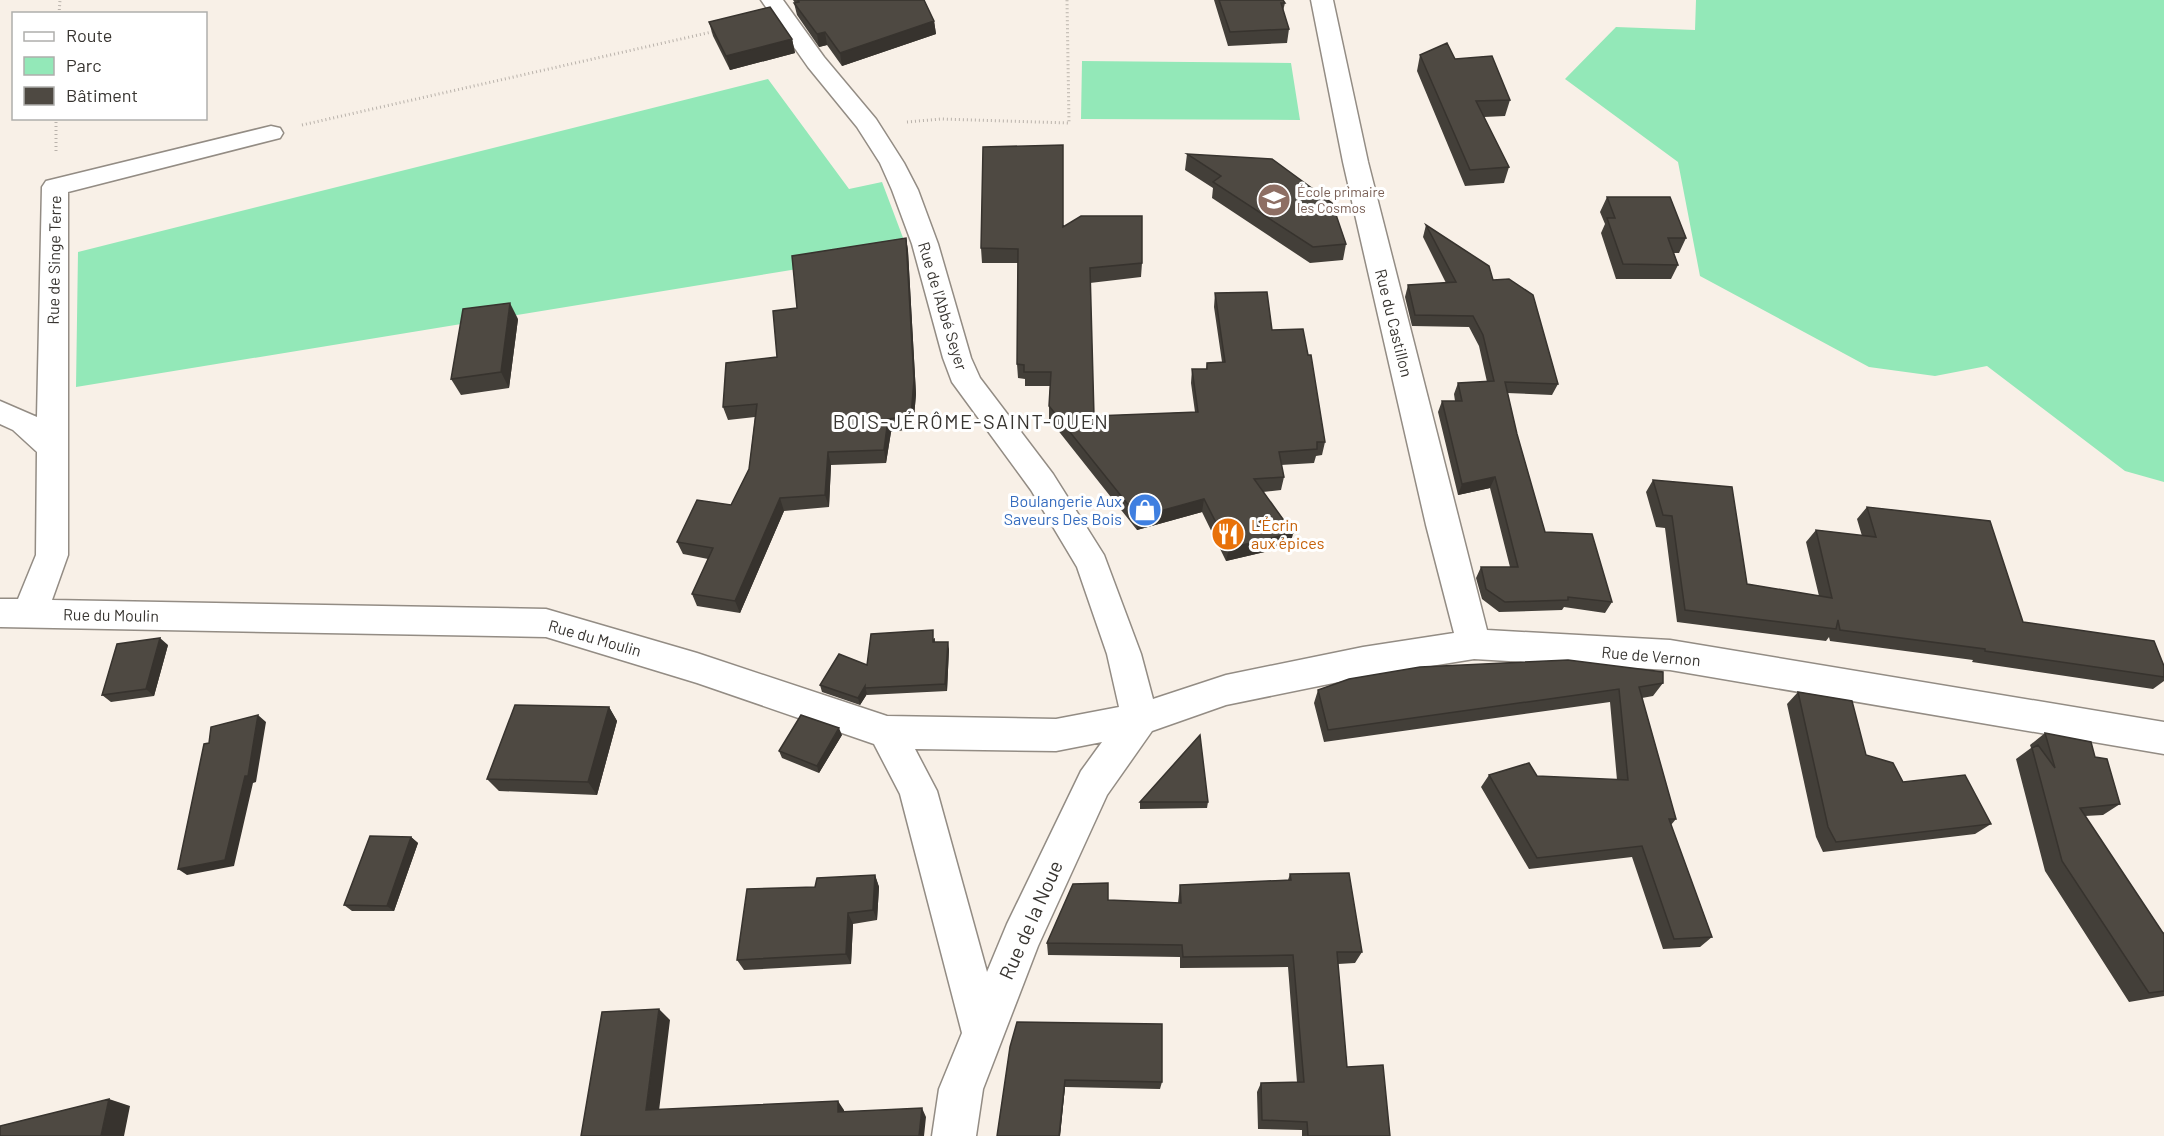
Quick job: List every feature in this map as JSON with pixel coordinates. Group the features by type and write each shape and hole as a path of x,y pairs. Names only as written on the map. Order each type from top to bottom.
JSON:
{"street":[{"name":"Rue du Castillon","path":"1322,0 1372,239 1395,321 1460,597 1474,644"},
{"name":"Rue de l'Abbé Seyer","path":"778,8 816,62 867,124 892,162 925,244 957,358 967,382 1042,482 1092,564 1124,654 1140,718"},
{"name":"Rue de Singe Terre","path":"52,448 55,187 271,133"},
{"path":"0,412 24,422 52,448 52,555 15,613"},
{"name":"Rue du Moulin","path":"15,613 546,623 698,668 887,732 1056,735 1140,718"},
{"name":"Rue de Vernon","path":"1140,718 1226,690 1363,662 1474,644 1670,655 2164,738"},
{"name":"Rue de la Noue","path":"954,1136 961,1089 1021,938 1094,783 1140,718"},
{"path":"887,732 918,791 983,1033"}],"path":[{"path":"867,124 941,119 1069,123 1066,0"},
{"path":"271,133 778,8"}],"green space":[{"path":"1696,0 2164,0 2164,482 2125,471 1987,366 1935,376 1869,367 1700,276 1678,162 1565,79 1616,27 1695,30"},
{"path":"1082,61 1291,63 1300,120 1081,119"},
{"path":"768,79 849,189 882,182 908,251 76,387 78,252"}],"building":[{"path":"798,0 924,0 934,21 840,53 825,32 817,34 794,3 799,2"},
{"path":"1219,0 1283,0 1285,3 1281,3 1289,29 1230,32"},
{"path":"770,7 792,39 726,56 709,22"},
{"path":"1447,43 1455,59 1492,56 1510,100 1476,101 1509,167 1470,170 1420,55"},
{"path":"1063,145 1063,227 1081,216 1142,216 1142,263 1090,268 1094,416 1198,412 1192,369 1207,369 1207,363 1225,362 1215,293 1267,292 1272,330 1303,329 1308,355 1311,355 1325,442 1317,442 1317,449 1279,452 1284,477 1254,479 1293,533 1229,548 1204,499 1138,517 1049,406 1051,372 1024,372 1024,365 1017,364 1018,249 981,248 983,147"},
{"path":"1187,154 1272,159 1332,203 1346,244 1313,247 1213,182 1221,176"},
{"path":"1607,197 1670,197 1686,238 1668,238 1678,265 1623,264 1607,218 1615,218"},
{"path":"1426,225 1489,266 1493,280 1509,279 1533,295 1558,384 1505,382 1517,434 1545,532 1592,534 1612,602 1568,597 1568,600 1505,602 1486,589 1481,567 1518,567 1495,477 1462,484 1442,401 1462,401 1458,383 1494,381 1483,335 1473,316 1415,315 1408,285 1456,282"},
{"path":"906,238 914,380 911,416 888,419 884,450 828,452 825,495 780,498 735,601 692,594 713,548 677,542 697,500 731,505 749,469 757,404 723,407 726,363 777,357 773,311 797,308 792,256"},
{"path":"510,303 501,372 451,379 463,309"},
{"path":"1653,480 1732,487 1747,584 1832,598 1816,530 1876,537 1867,507 1990,521 2023,622 2154,641 2164,666 2164,677 1985,651 1985,649 1840,630 1838,620 1836,629 1685,610 1672,516 1663,515"},
{"path":"933,630 933,642 948,642 945,684 865,688 865,686 858,698 820,685 839,654 867,665 871,634"},
{"path":"160,638 146,689 102,695 117,644"},
{"path":"1568,660 1663,672 1663,683 1639,687 1676,819 1669,819 1712,937 1674,939 1642,846 1537,858 1489,775 1529,763 1537,776 1628,780 1619,689 1328,730 1318,690 1349,679 1420,667"},
{"path":"1798,692 1852,701 1866,755 1893,763 1903,782 1965,775 1991,824 1836,842 1828,827"},
{"path":"515,705 609,707 588,782 487,779"},
{"path":"258,715 248,776 245,776 225,860 178,869 204,744 209,743 211,727"},
{"path":"801,715 839,728 817,766 779,751"},
{"path":"2045,733 2091,742 2095,757 2107,759 2120,804 2080,808 2164,933 2164,991 2149,993 2062,861 2032,748 2038,745 2055,768"},
{"path":"1200,735 1208,802 1140,802"},
{"path":"370,836 411,837 387,906 344,905"},
{"path":"1349,873 1362,952 1337,952 1347,1067 1383,1065 1390,1136 1308,1136 1307,1122 1262,1120 1261,1083 1304,1082 1293,955 1183,957 1182,945 1047,943 1073,884 1108,883 1108,900 1181,903 1180,885 1291,880 1290,874"},
{"path":"875,875 873,910 848,913 846,954 737,960 747,889 815,887 817,878"},
{"path":"659,1009 646,1110 838,1101 838,1112 922,1108 919,1136 581,1136 602,1012"},
{"path":"1017,1022 1162,1024 1162,1082 1065,1080 1059,1136 997,1136 1010,1047"},
{"path":"109,1099 101,1136 0,1136 0,1126"}],"place":[{"name":"École primaire les Cosmos","path":"1274,200"},
{"name":"Boulangerie Aux Saveurs Des Bois","path":"1145,510"},
{"name":"L'Écrin aux épices","path":"1228,534"}],"district":[{"name":"BOIS-JÉRÔME-SAINT-OUEN","path":"971,422"}]}
